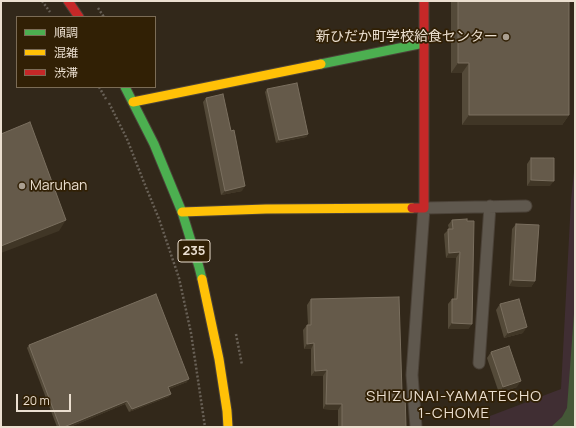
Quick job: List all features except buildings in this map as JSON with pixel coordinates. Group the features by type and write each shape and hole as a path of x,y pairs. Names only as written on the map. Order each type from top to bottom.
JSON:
{"main road":[{"path":"68,1 78,16"},
{"path":"182,212 424,208 424,1"},
{"path":"133,102 424,44"},
{"name":"235","path":"126,88 154,144 182,212 199,267 219,359 228,427"}],"lane":[{"path":"479,363 490,206"},
{"path":"416,427 412,375 424,208 526,206"}],"path":[{"path":"42,1 52,15"},
{"path":"101,88 114,113 132,153 159,220 179,278 191,333 205,427"}],"shaded area":[{"path":"575,162 575,427 490,427 490,416 561,389 571,200"}],"green space":[{"path":"575,300 575,427 551,427 562,417 567,408"}],"traffic: fast":[{"path":"321,64 424,43"},
{"path":"126,88 154,144 182,212 202,279"}],"traffic: slow":[{"path":"133,102 321,64"},
{"path":"182,212 266,209 412,208"},
{"path":"202,279 219,359 228,427"}],"traffic: jam":[{"path":"68,1 78,16"},
{"path":"412,208 424,208 424,1"}],"place":[{"name":"新ひだか町学校給食センター","path":"506,37"},
{"name":"Maruhan","path":"22,186"}],"district":[{"name":"SHIZUNAI-YAMATECHO 1-CHOME","path":"454,406"}]}
